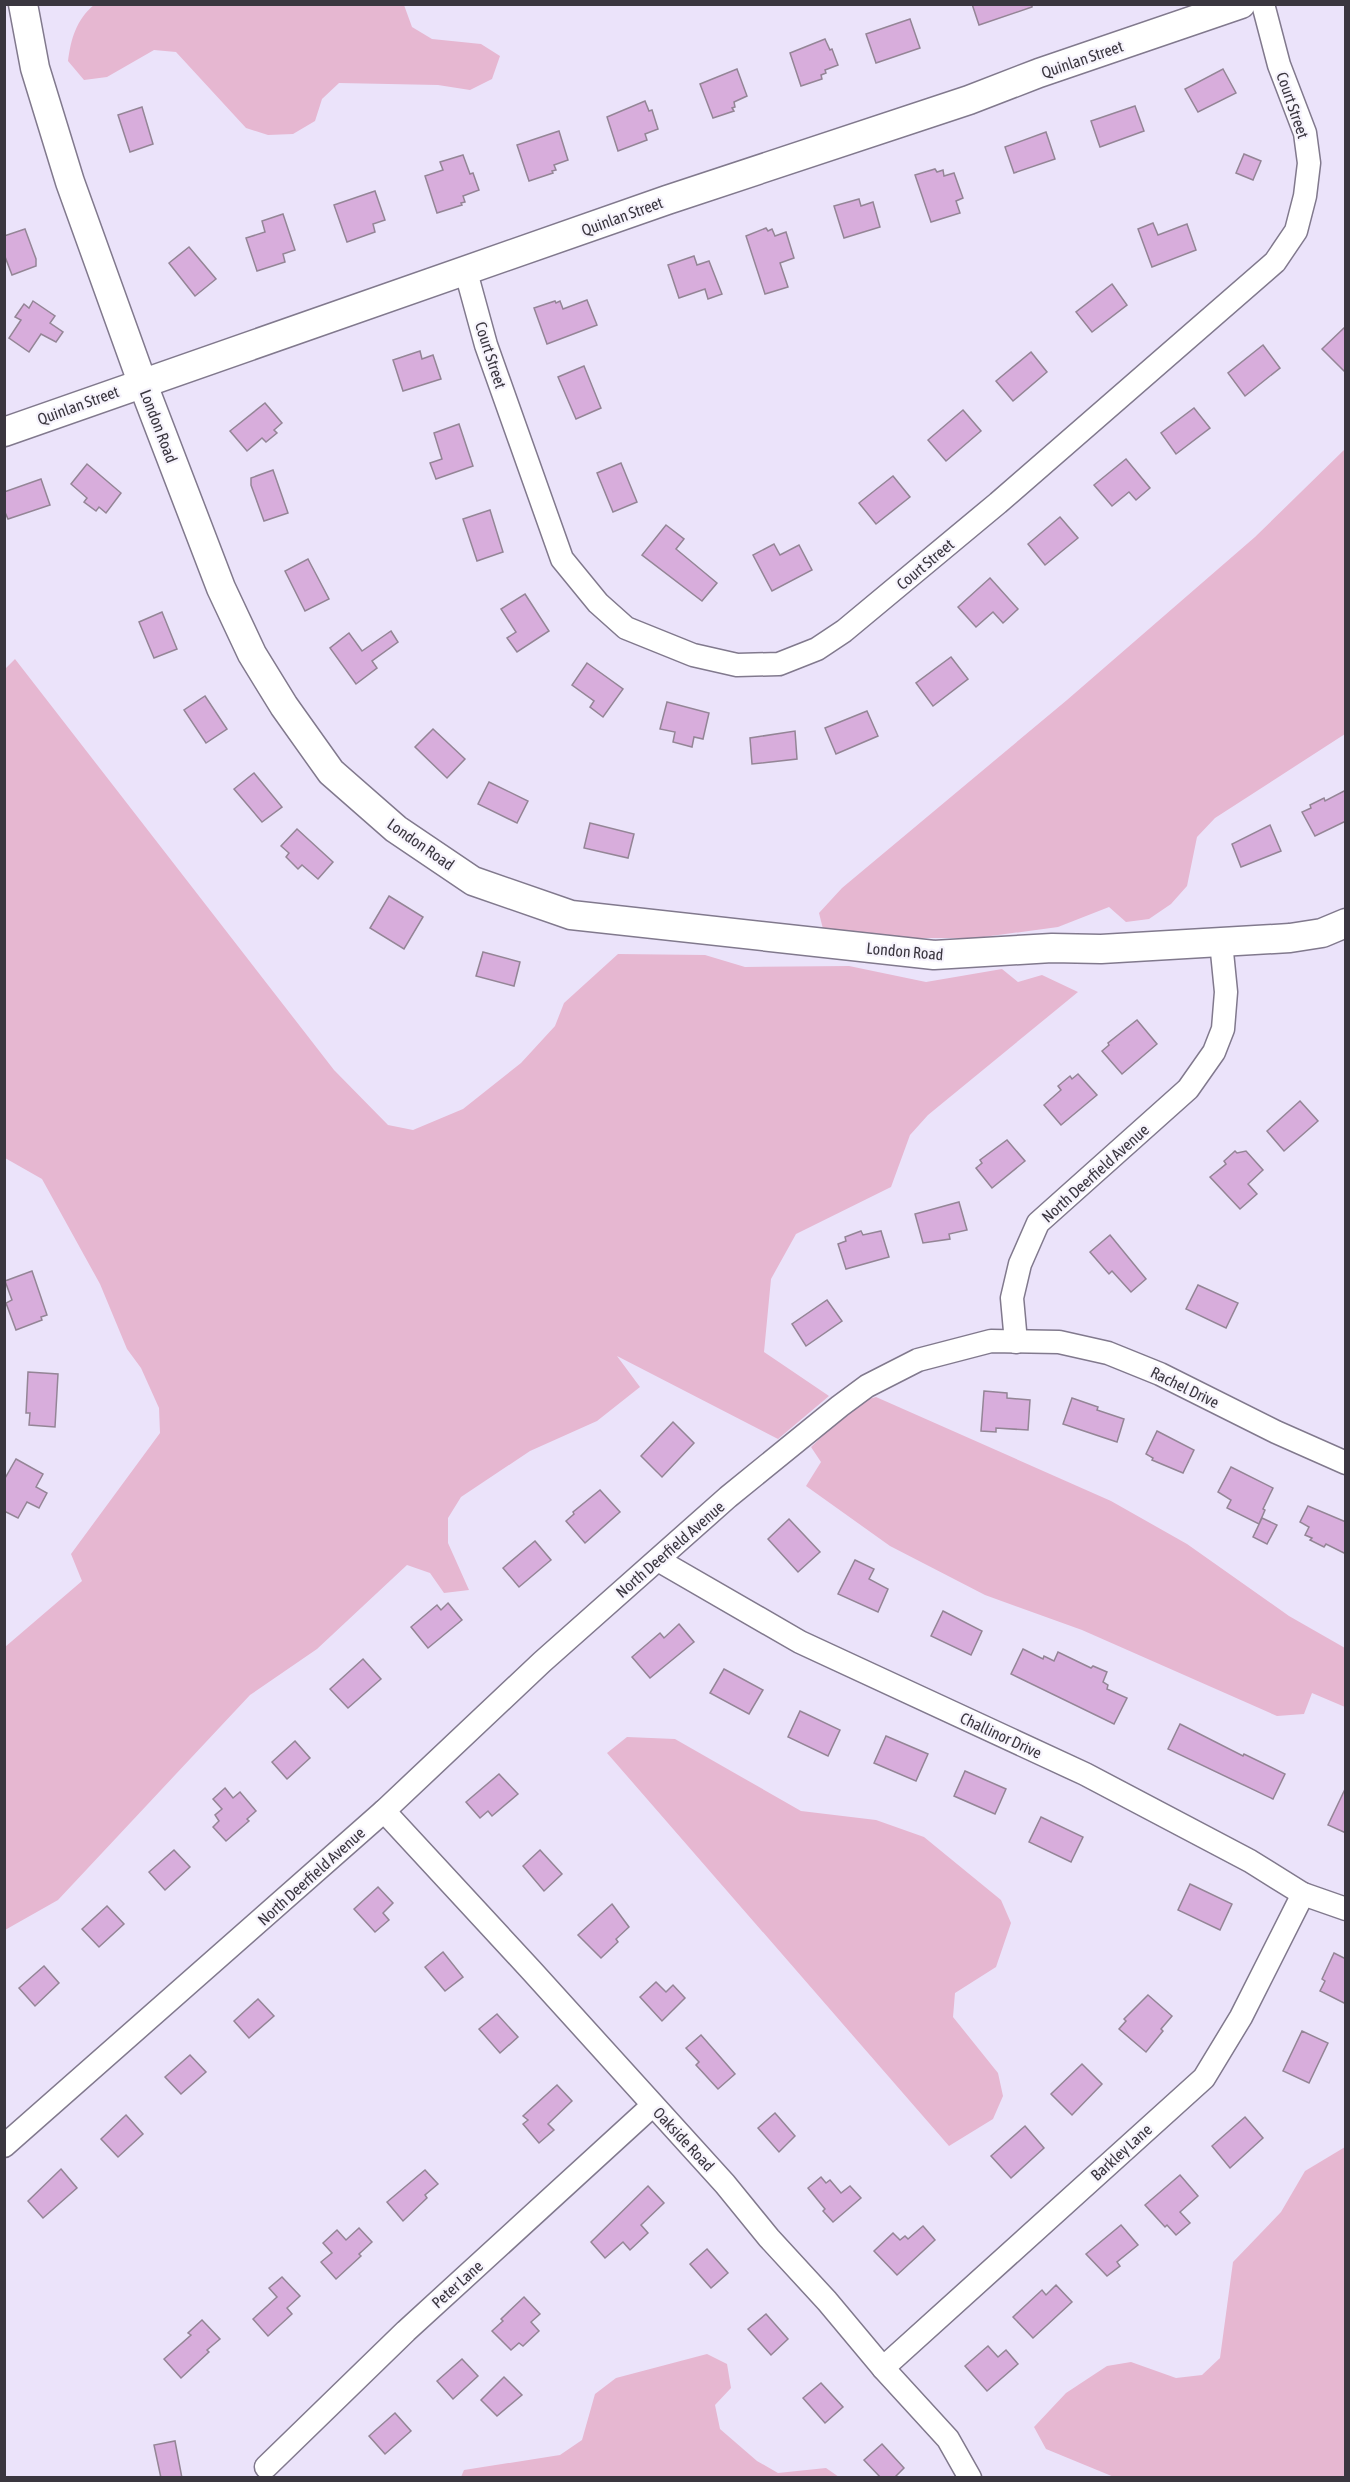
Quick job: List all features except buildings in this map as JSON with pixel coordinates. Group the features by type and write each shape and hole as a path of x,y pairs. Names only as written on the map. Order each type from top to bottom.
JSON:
{"street":[{"name":"London Road","path":"23,4 35,68 70,182 142,382 221,588 252,654 284,706 332,772 396,829 474,881 571,915 934,956 1052,948 1101,949 1290,938 1322,933 1346,923"},
{"name":"Quinlan Street","path":"4,432 667,200 969,100 1040,73 1241,4"},
{"name":"Court Street","path":"466,272 490,356 562,559 598,603 626,628 693,655 737,665 778,664 817,649 844,632 998,503 1275,262 1296,231 1305,196 1309,163 1305,133 1279,65 1263,4"},
{"name":"North Deerfield Avenue","path":"4,2146 384,1811 542,1662 728,1497 840,1406 867,1386 918,1360 991,1341 1016,1342 1012,1298 1020,1264 1038,1223 1188,1089 1214,1052 1223,1029 1226,992 1221,942"},
{"name":"Rachel Drive","path":"1016,1342 1059,1342 1108,1353 1160,1374 1276,1432 1346,1462"},
{"name":"Challinor Drive","path":"658,1560 800,1642 1085,1774 1250,1861 1303,1893 1346,1909"},
{"name":"Oakside Road","path":"384,1811 725,2184 769,2238 828,2301 883,2368 948,2439 970,2478"},
{"name":"Barkley Lane","path":"883,2368 1204,2078 1241,2017 1303,1893"},
{"name":"Peter Lane","path":"266,2467 406,2331 652,2106"}],"shaded area":[{"path":"94,5 404,5 412,27 432,39 481,44 500,56 492,79 470,90 438,85 339,83 322,99 315,121 293,134 268,135 246,128 176,52 154,50 107,77 84,80 68,61 75,30"},
{"path":"1345,449 1345,734 1215,818 1197,837 1187,886 1171,904 1149,919 1126,922 1109,907 1058,927 976,938 905,938 823,929 819,913 842,888 1067,700 1255,537"},
{"path":"15,659 334,1070 388,1125 413,1130 463,1109 521,1063 555,1026 564,1003 618,954 705,955 745,967 849,966 926,982 1002,969 1018,982 1042,975 1078,992 928,1115 910,1135 891,1187 796,1234 771,1279 764,1352 829,1396 778,1439 617,1356 640,1387 597,1421 530,1451 461,1497 448,1518 448,1543 469,1590 444,1593 430,1573 407,1565 317,1649 250,1695 58,1900 5,1930 5,1647 82,1581 71,1554 160,1433 159,1408 141,1368 127,1349 100,1284 42,1179 5,1158 4,670"},
{"path":"876,1397 1111,1501 1187,1544 1289,1616 1345,1648 1345,1707 1312,1693 1304,1714 1277,1716 1082,1630 985,1595 890,1546 806,1486 821,1462 811,1447 858,1402"},
{"path":"627,1737 675,1739 801,1811 876,1820 924,1837 1001,1900 1011,1923 996,1967 955,1993 953,2017 998,2073 1003,2096 993,2119 949,2146 607,1753"},
{"path":"1345,2147 1345,2477 1114,2477 1046,2449 1034,2427 1066,2393 1107,2366 1131,2362 1176,2378 1202,2375 1220,2358 1233,2262 1281,2212 1305,2171"},
{"path":"707,2354 727,2364 731,2388 715,2405 720,2429 757,2461 778,2473 826,2468 839,2477 461,2477 464,2470 560,2455 582,2440 595,2394 616,2378"}]}
